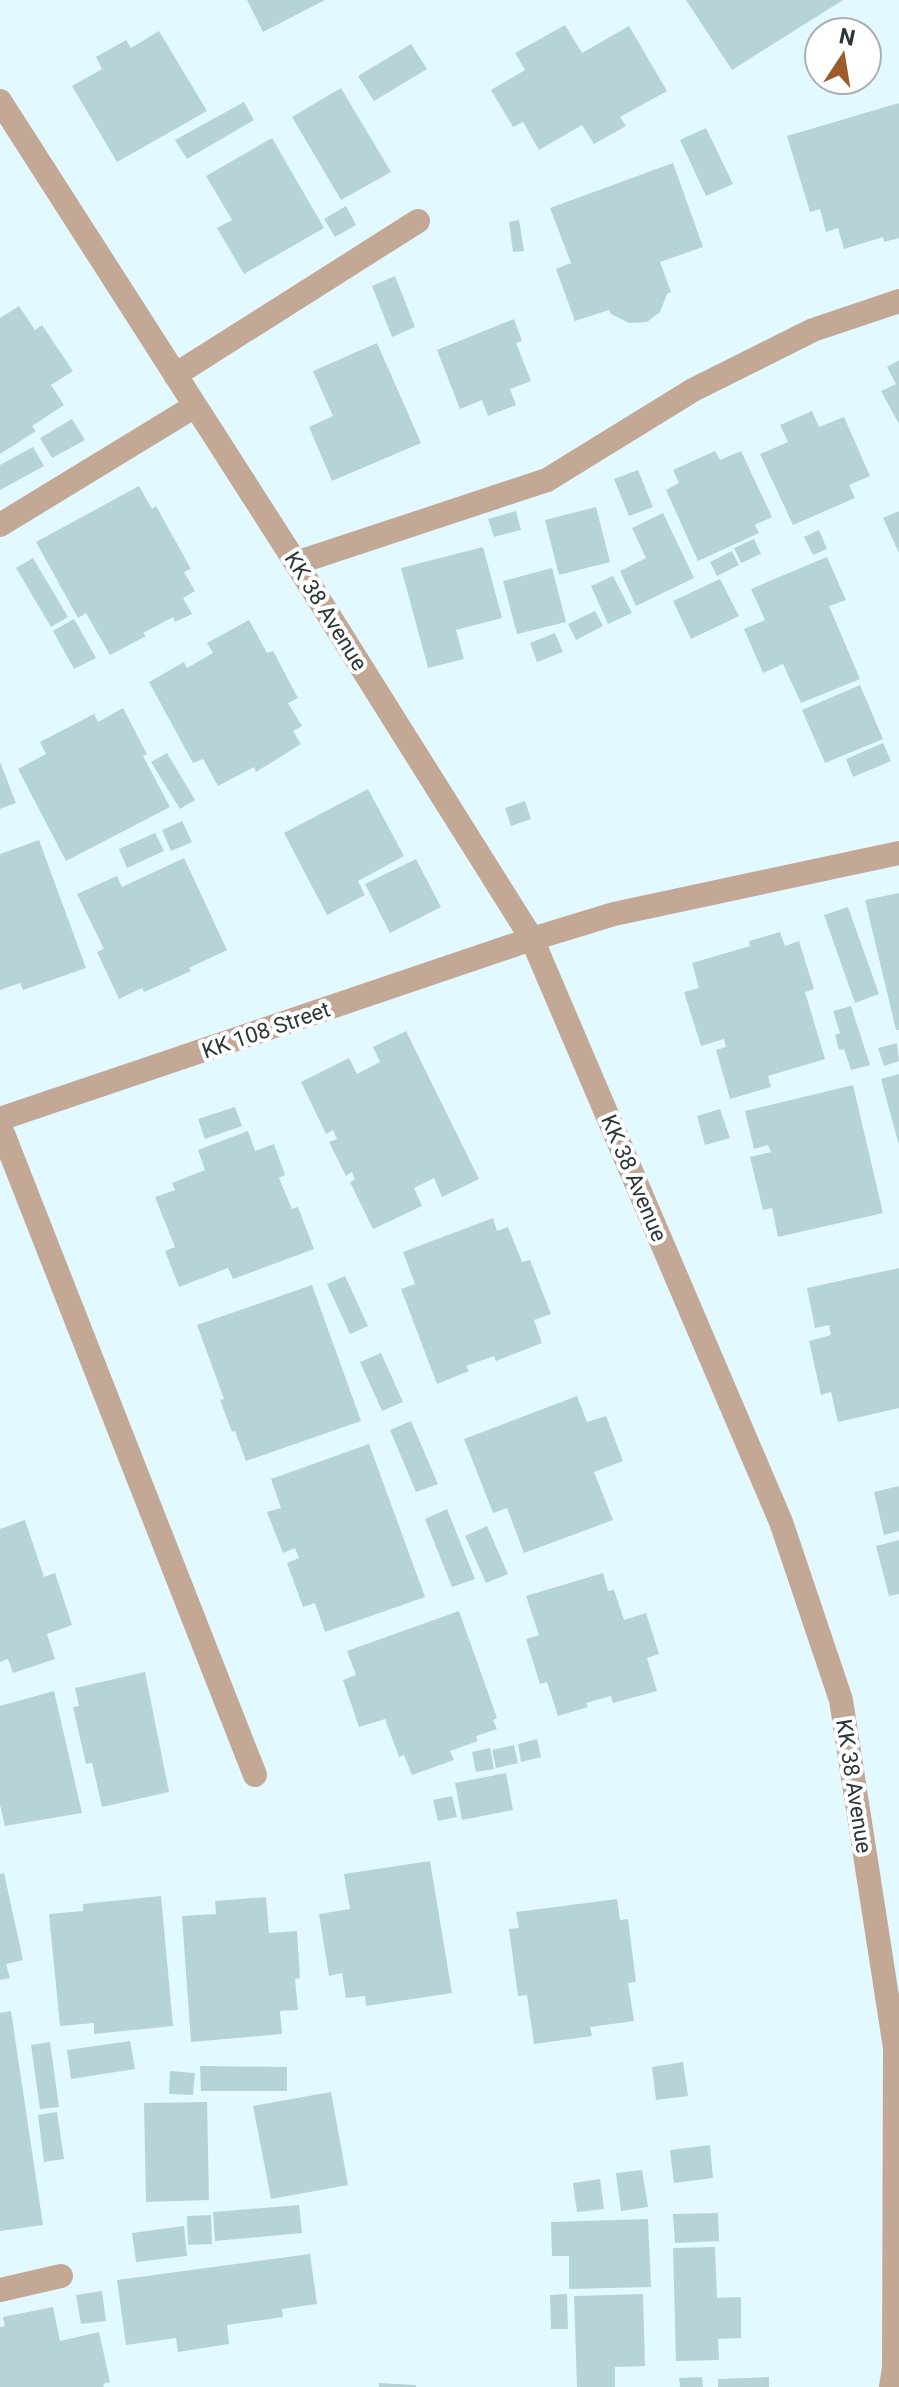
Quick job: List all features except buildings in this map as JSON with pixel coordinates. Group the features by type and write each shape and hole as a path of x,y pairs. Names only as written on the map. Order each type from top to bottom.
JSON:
{"street":[{"name":"KK 38 Avenue","path":"0,101 532,939 781,1522 841,1700 897,2048 894,2367 891,2387"},
{"path":"175,375 418,221"},
{"path":"296,563 547,480 693,390 813,330 899,301"},
{"path":"0,525 195,406"},
{"name":"KK 108 Street","path":"0,1119 614,914 899,853"},
{"path":"0,1126 255,1775"},
{"path":"0,2290 61,2276"}]}
